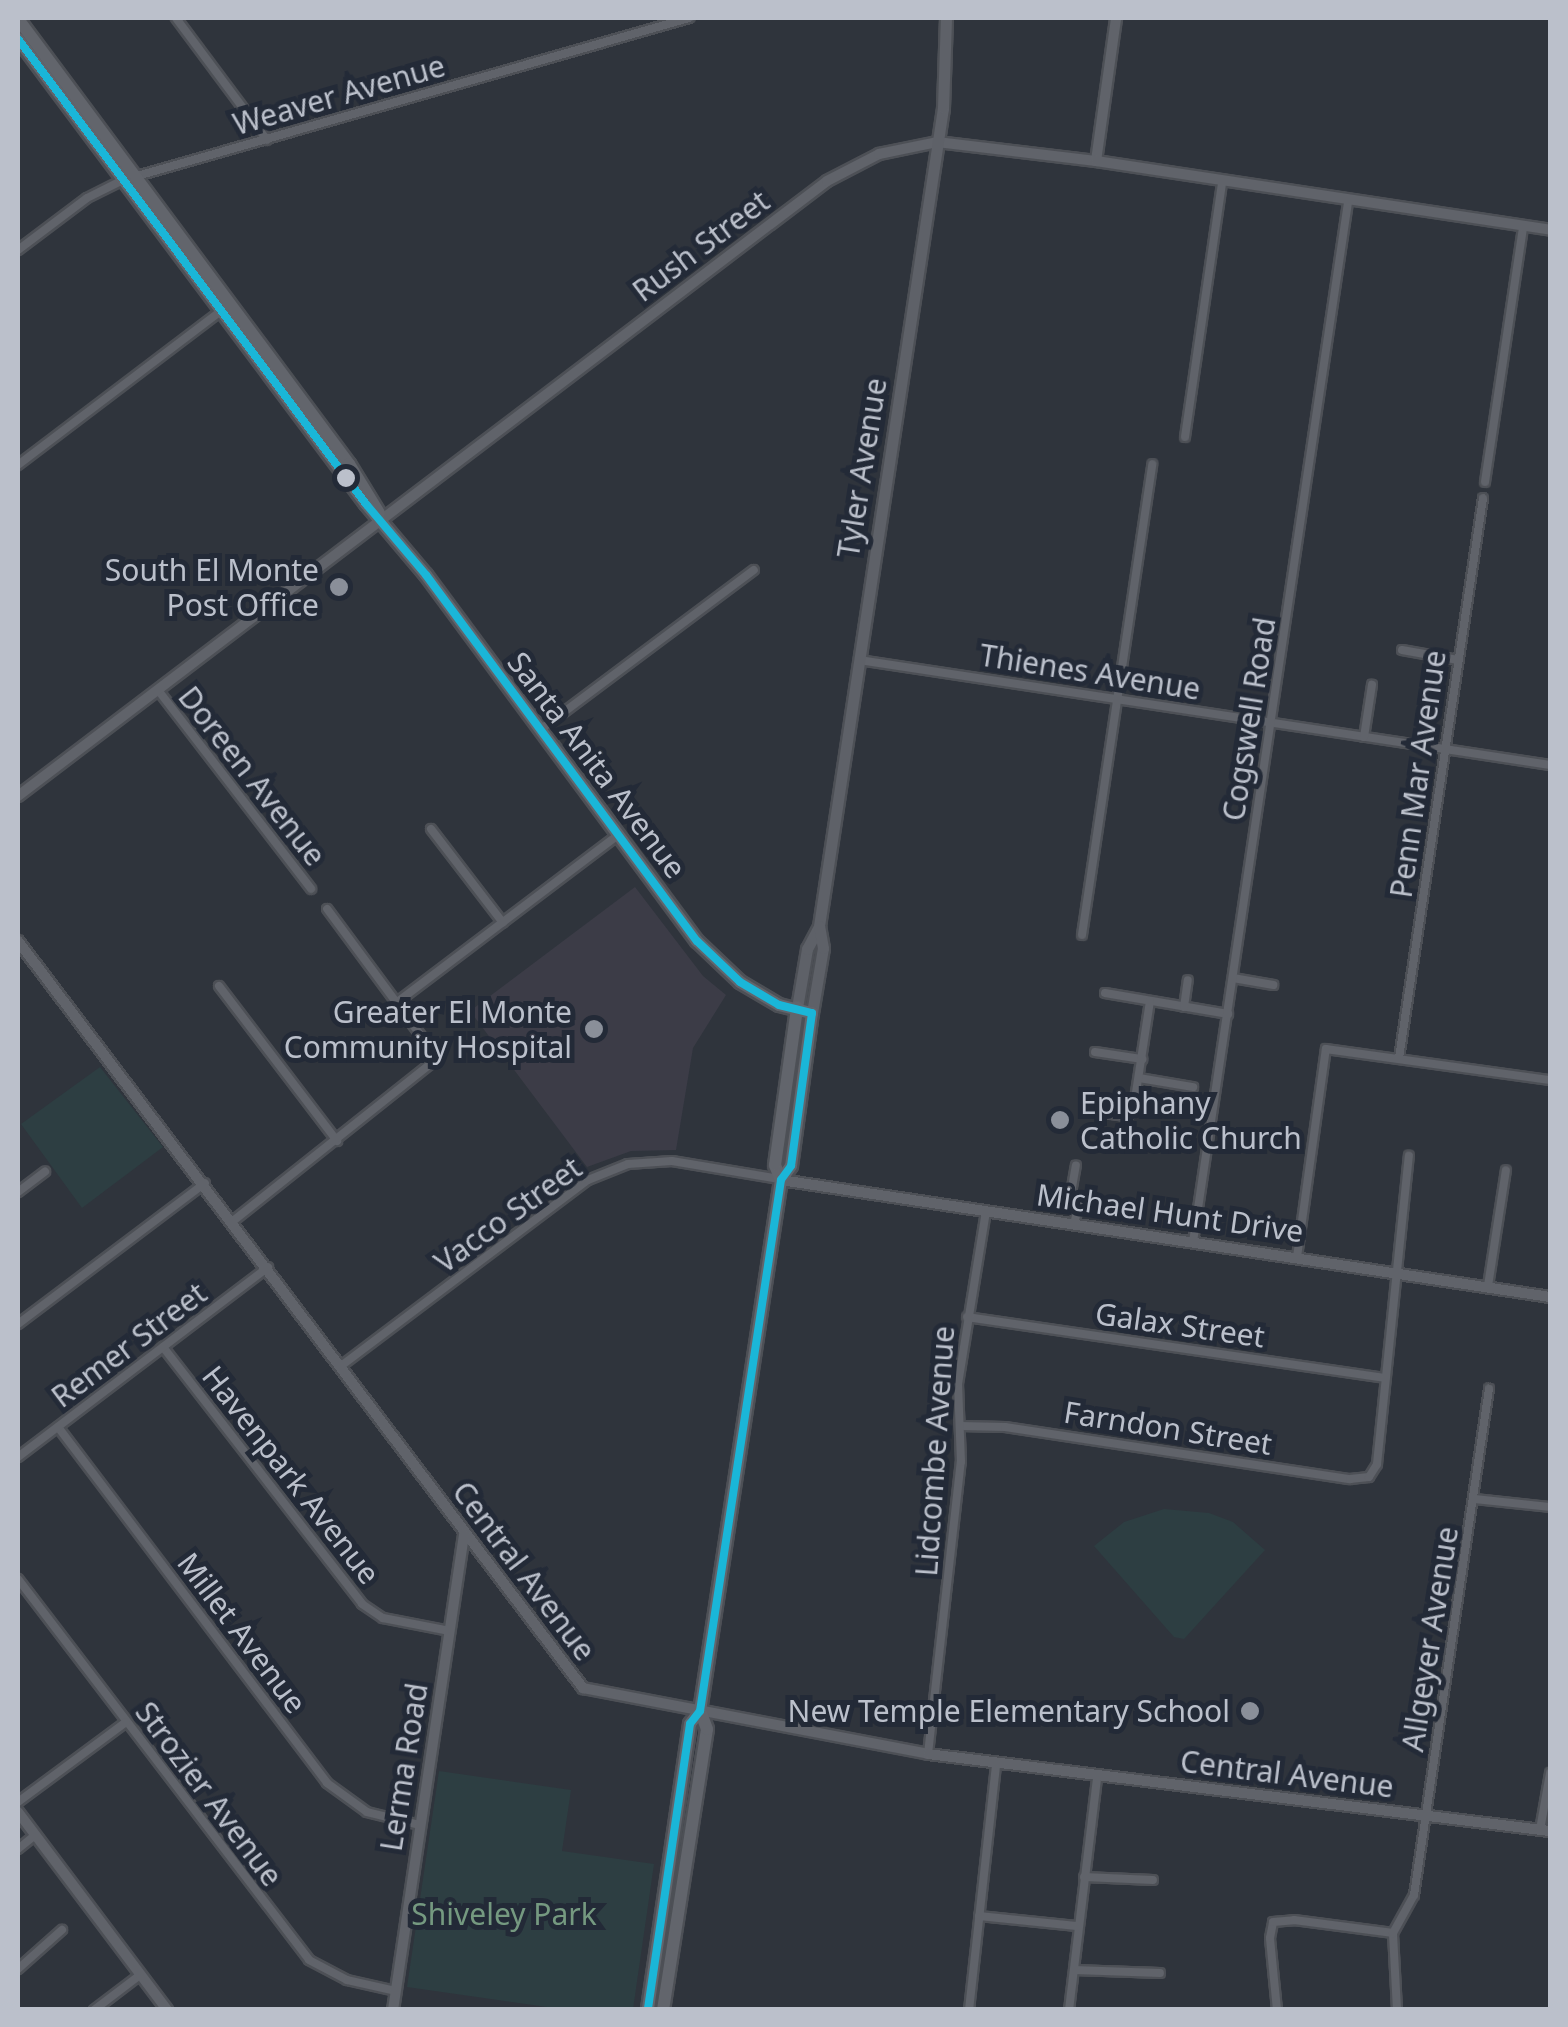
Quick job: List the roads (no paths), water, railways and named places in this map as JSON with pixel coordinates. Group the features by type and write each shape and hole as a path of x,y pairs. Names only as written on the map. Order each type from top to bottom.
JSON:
{"main road":[{"name":"Tyler Avenue","path":"797,1008 806,949 818,926 947,76 946,18"},
{"name":"Santa Anita Avenue","path":"22,22 225,308 716,963 779,1005 812,1013"},
{"name":"Santa Anita Avenue","path":"18,40 130,179"},
{"name":"Tyler Avenue","path":"812,1013 823,948 818,926"},
{"path":"781,1180 775,1165 797,1008"},
{"path":"648,2010 690,1724 700,1711 781,1180 792,1166 812,1013"},
{"path":"664,2010 708,1729 700,1711"}],"street":[{"path":"176,18 267,140"},
{"path":"645,18 653,28"},
{"name":"Weaver Avenue","path":"18,250 88,198 130,179 689,18"},
{"path":"1096,161 1116,18"},
{"name":"Rush Street","path":"18,796 827,181 879,154 937,142 1096,161 1348,203 1550,230"},
{"path":"1185,437 1222,183"},
{"name":"Cogswell Road","path":"1194,1242 1348,203"},
{"path":"1485,482 1523,226"},
{"path":"18,466 225,308"},
{"path":"1082,935 1152,464"},
{"name":"Penn Mar Avenue","path":"1399,1058 1482,498"},
{"path":"540,730 754,570"},
{"path":"1402,650 1458,660"},
{"name":"Thienes Avenue","path":"859,660 1550,765"},
{"path":"1364,737 1372,685"},
{"name":"Doreen Avenue","path":"158,690 311,889"},
{"path":"431,829 503,923"},
{"path":"396,1003 618,835"},
{"name":"Doreen Avenue","path":"326,910 433,1052 433,1062 337,1142"},
{"name":"Central Avenue","path":"18,941 233,1220 580,1686 595,1693 928,1754 1545,1831"},
{"path":"1233,978 1273,984"},
{"path":"1184,1007 1188,980"},
{"path":"219,986 337,1142 233,1220"},
{"path":"1105,994 1228,1014"},
{"path":"1088,1111 1126,1116 1133,1112 1150,1001"},
{"path":"1296,1257 1326,1050 1550,1080"},
{"path":"1095,1052 1142,1059"},
{"path":"1139,1078 1193,1088"},
{"path":"1386,1378 1409,1156"},
{"name":"Vacco Street","path":"341,1366 588,1180 628,1164 661,1162 781,1180"},
{"path":"1074,1224 1079,1204 1071,1202 1070,1193 1076,1165"},
{"path":"1488,1286 1506,1170"},
{"path":"18,1192 45,1172"},
{"name":"Michael Hunt Drive","path":"781,1180 1550,1298"},
{"path":"18,1324 204,1183"},
{"name":"Lidcombe Avenue","path":"928,1754 962,1462 958,1384 986,1212"},
{"name":"Remer Street","path":"18,1457 268,1268"},
{"name":"Galax Street","path":"967,1316 1386,1378"},
{"name":"Havenpark Avenue","path":"163,1347 362,1604 383,1618 450,1632"},
{"name":"Farndon Street","path":"960,1426 1005,1426 1350,1479 1369,1477 1377,1464 1386,1378"},
{"name":"Allgeyer Avenue","path":"1397,2010 1393,1933 1414,1895 1488,1389"},
{"name":"Millet Avenue","path":"58,1427 328,1783 355,1807 420,1825"},
{"path":"1474,1500 1550,1507"},
{"name":"Lerma Road","path":"393,2010 464,1533"},
{"name":"Strozier Avenue","path":"18,1579 309,1960 347,1980 396,1991"},
{"path":"18,1802 126,1722"},
{"path":"969,2010 996,1764"},
{"path":"1545,1831 1550,1774"},
{"path":"1069,2010 1076,1926 1097,1777"},
{"path":"18,1812 167,2010"},
{"path":"18,1849 36,1835"},
{"path":"1084,1877 1153,1880"},
{"path":"979,1916 1076,1926"},
{"path":"1277,2010 1270,1938 1273,1922 1294,1920 1393,1933"},
{"path":"18,1969 62,1930"},
{"path":"1074,1970 1160,1973"},
{"path":"94,2010 140,1975"}],"place":[{"name":"South El Monte Post Office","path":"339,587"},
{"name":"Greater El Monte Community Hospital","path":"594,1029"},
{"name":"Epiphany Catholic Church","path":"1060,1120"},
{"name":"New Temple Elementary School","path":"1250,1711"}],"park label":[{"name":"Shiveley Park","path":"504,1914"}]}
